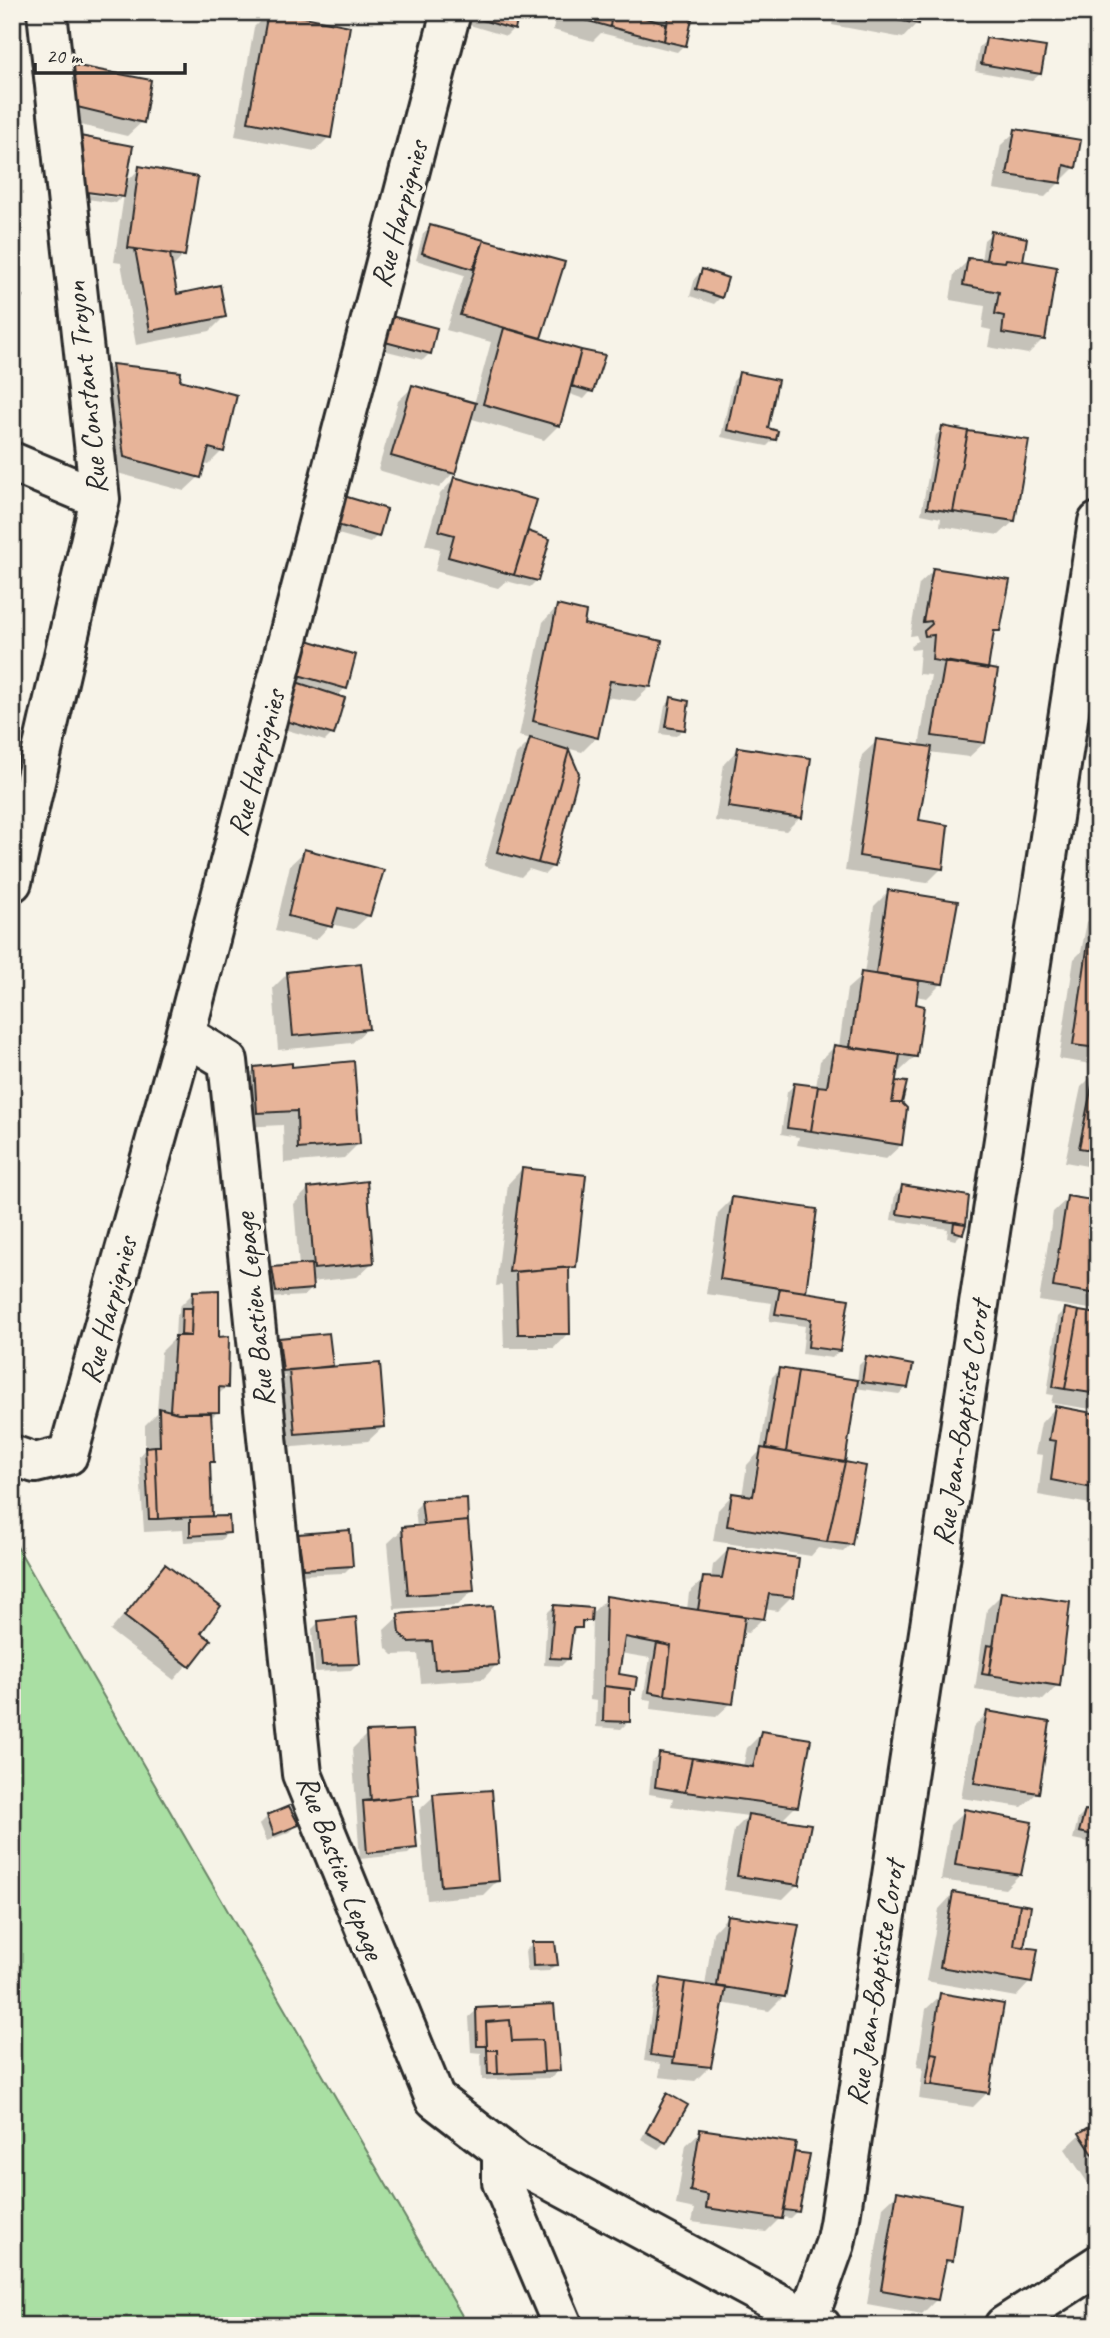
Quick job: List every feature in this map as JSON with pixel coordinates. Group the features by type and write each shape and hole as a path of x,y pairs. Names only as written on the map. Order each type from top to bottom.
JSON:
{"street":[{"name":"Rue Constant Troyon","path":"12,882 100,499 47,12"},
{"name":"Rue Harpignies","path":"12,1455 35,1463 68,1455 185,1035 451,12"},
{"path":"12,462 100,499"},
{"name":"Rue Jean-Baptiste Corot","path":"815,2323 839,2224 1098,522"},
{"name":"Rue Bastien Lepage","path":"185,1035 228,1061 302,1774 435,2099 517,2163 815,2323"},
{"path":"502,2151 502,2182 563,2326"},
{"path":"1004,2326 1098,2265"}],"green space":[{"path":"12,1538 468,2326 12,2326"}],"building":[{"path":"268,12 350,26 331,138 248,122"},
{"path":"470,12 519,12 515,30 469,16"},
{"path":"567,12 612,12 610,27 567,15"},
{"path":"612,12 624,12 666,24 664,41 610,27"},
{"path":"853,12 921,12 919,24"},
{"path":"669,14 692,19 686,46 664,41"},
{"path":"986,38 1046,47 1041,74 981,64"},
{"path":"73,65 151,80 144,123 77,107"},
{"path":"1015,129 1081,140 1076,168 1064,165 1061,183 1007,175"},
{"path":"80,136 133,146 124,197 87,192"},
{"path":"139,166 198,177 185,256 128,248"},
{"path":"430,225 484,240 473,269 422,253"},
{"path":"991,231 1027,238 1023,261 986,260"},
{"path":"484,240 565,262 541,338 460,315"},
{"path":"135,249 170,254 177,294 220,285 226,317 150,331"},
{"path":"968,258 1005,262 1006,259 1057,267 1045,340 1002,333 1004,316 995,314 999,292 963,285"},
{"path":"702,269 728,278 722,298 696,289"},
{"path":"12,292 22,296 12,319"},
{"path":"391,316 437,328 431,354 385,342"},
{"path":"504,328 581,350 560,426 483,404"},
{"path":"581,350 605,355 593,392 572,386"},
{"path":"112,364 181,372 180,380 237,395 224,452 209,448 201,478 124,457"},
{"path":"739,372 778,380 768,428 778,431 776,440 727,430"},
{"path":"412,385 476,403 455,474 391,456"},
{"path":"942,426 968,431 953,512 927,508"},
{"path":"968,431 1029,440 1015,521 953,512"},
{"path":"454,477 537,500 514,575 448,557 454,535 439,531"},
{"path":"344,496 387,509 379,537 337,525"},
{"path":"528,531 550,539 538,581 514,575"},
{"path":"933,568 1010,580 1000,631 994,631 988,669 932,660 934,635 925,636 924,631 932,624 931,621 923,622"},
{"path":"557,605 586,612 584,624 662,641 651,687 610,681 598,738 533,721"},
{"path":"307,640 356,655 347,689 298,675"},
{"path":"945,661 998,670 985,743 932,736"},
{"path":"296,682 345,698 334,735 286,721"},
{"path":"671,697 689,701 685,730 666,727"},
{"path":"530,738 569,750 538,863 497,852"},
{"path":"876,739 932,747 919,820 948,825 943,869 859,856"},
{"path":"738,747 811,758 802,818 728,807"},
{"path":"569,750 579,773 554,867 538,863"},
{"path":"304,849 384,870 370,916 338,908 332,927 288,916"},
{"path":"888,890 958,901 943,984 876,974"},
{"path":"1098,924 1098,1048 1073,1045 1088,943 1094,943"},
{"path":"361,963 369,1029 293,1036 287,972"},
{"path":"861,972 919,981 916,1004 924,1006 917,1057 850,1047"},
{"path":"834,1045 900,1055 892,1103 902,1103 907,1108 902,1145 811,1131 818,1086 827,1087"},
{"path":"354,1061 360,1144 298,1149 297,1111 257,1113 254,1067 292,1063 292,1067"},
{"path":"1095,1071 1098,1071 1098,1151 1079,1148"},
{"path":"896,1081 907,1082 902,1103 892,1103"},
{"path":"794,1083 818,1086 811,1131 787,1128"},
{"path":"522,1168 586,1175 576,1267 509,1272"},
{"path":"367,1181 374,1263 314,1269 308,1188"},
{"path":"902,1185 969,1196 966,1224 897,1214"},
{"path":"1067,1196 1098,1201 1098,1294 1053,1287"},
{"path":"732,1197 817,1209 806,1292 720,1279"},
{"path":"954,1222 966,1224 963,1234 953,1231"},
{"path":"311,1264 313,1289 276,1292 272,1267"},
{"path":"569,1267 570,1334 518,1334 516,1272"},
{"path":"780,1288 849,1299 840,1351 808,1347 811,1319 775,1314"},
{"path":"219,1290 219,1337 229,1336 228,1388 219,1387 219,1412 178,1413 170,1410 175,1336 191,1336 193,1291"},
{"path":"182,1308 192,1308 191,1336 181,1335"},
{"path":"1065,1308 1079,1311 1065,1389 1053,1387"},
{"path":"1079,1311 1098,1314 1098,1394 1065,1389"},
{"path":"329,1333 333,1366 283,1371 279,1338"},
{"path":"866,1356 913,1365 908,1388 862,1382"},
{"path":"380,1363 385,1427 295,1434 289,1370"},
{"path":"779,1368 798,1371 786,1452 766,1448"},
{"path":"798,1371 858,1380 845,1462 786,1452"},
{"path":"1055,1406 1098,1414 1098,1489 1051,1480 1056,1441 1049,1440"},
{"path":"159,1408 178,1413 211,1413 214,1462 210,1462 212,1516 158,1519 155,1446 160,1446"},
{"path":"155,1446 158,1519 149,1519 145,1447"},
{"path":"761,1448 845,1462 827,1542 727,1526 732,1493 753,1496"},
{"path":"845,1462 866,1466 852,1545 827,1542"},
{"path":"467,1498 468,1521 424,1525 421,1500"},
{"path":"229,1516 230,1533 190,1536 190,1517"},
{"path":"468,1521 474,1591 408,1595 402,1527"},
{"path":"350,1530 353,1566 303,1569 298,1534"},
{"path":"728,1548 799,1558 794,1597 769,1594 764,1619 698,1610 703,1577 722,1578"},
{"path":"165,1564 221,1606 201,1633 211,1640 190,1667 124,1616"},
{"path":"1001,1592 1070,1602 1060,1686 989,1675"},
{"path":"606,1596 745,1617 733,1704 665,1695 671,1646 625,1637 619,1674 637,1677 635,1690 604,1686"},
{"path":"554,1605 592,1608 591,1621 582,1621 582,1628 573,1628 569,1659 550,1658"},
{"path":"493,1606 499,1665 435,1669 432,1641 408,1642 400,1633 398,1614"},
{"path":"356,1617 360,1664 322,1665 318,1621"},
{"path":"657,1643 671,1646 665,1695 649,1692"},
{"path":"987,1645 994,1646 989,1675 982,1674"},
{"path":"604,1686 630,1689 630,1722 603,1721"},
{"path":"987,1711 1050,1722 1039,1793 974,1783"},
{"path":"413,1730 419,1795 371,1801 366,1732"},
{"path":"761,1731 811,1739 798,1807 685,1792 692,1758 753,1767"},
{"path":"659,1753 692,1758 685,1792 655,1787"},
{"path":"492,1790 499,1881 441,1886 433,1794"},
{"path":"412,1796 417,1848 367,1853 363,1801"},
{"path":"289,1806 299,1825 274,1835 267,1815"},
{"path":"964,1809 1032,1822 1021,1875 955,1865"},
{"path":"1085,1810 1098,1812 1098,1836 1079,1832"},
{"path":"748,1814 811,1824 799,1885 737,1876"},
{"path":"953,1892 1020,1904 1014,1946 1038,1949 1032,1983 940,1967"},
{"path":"1020,1904 1031,1906 1024,1948 1014,1946"},
{"path":"727,1915 799,1925 785,1997 717,1986"},
{"path":"532,1942 555,1942 558,1965 533,1966"},
{"path":"661,1978 685,1982 674,2058 650,2055"},
{"path":"685,1982 726,1988 711,2067 673,2063"},
{"path":"940,1993 1004,2004 989,2093 932,2085 938,2054 931,2053"},
{"path":"554,2004 560,2071 544,2072 542,2040 512,2041 510,2020 486,2022 487,2046 477,2046 476,2008"},
{"path":"510,2020 512,2041 542,2040 544,2072 498,2074 497,2050 487,2050 486,2022"},
{"path":"487,2050 497,2050 498,2074 488,2074"},
{"path":"931,2053 938,2054 932,2085 926,2085"},
{"path":"667,2093 688,2105 666,2143 646,2132"},
{"path":"1098,2122 1098,2162 1079,2133"},
{"path":"700,2129 796,2143 782,2219 706,2208 708,2195 690,2191"},
{"path":"794,2152 810,2154 799,2212 784,2210"},
{"path":"897,2191 961,2204 953,2261 946,2260 938,2300 881,2290"}]}
